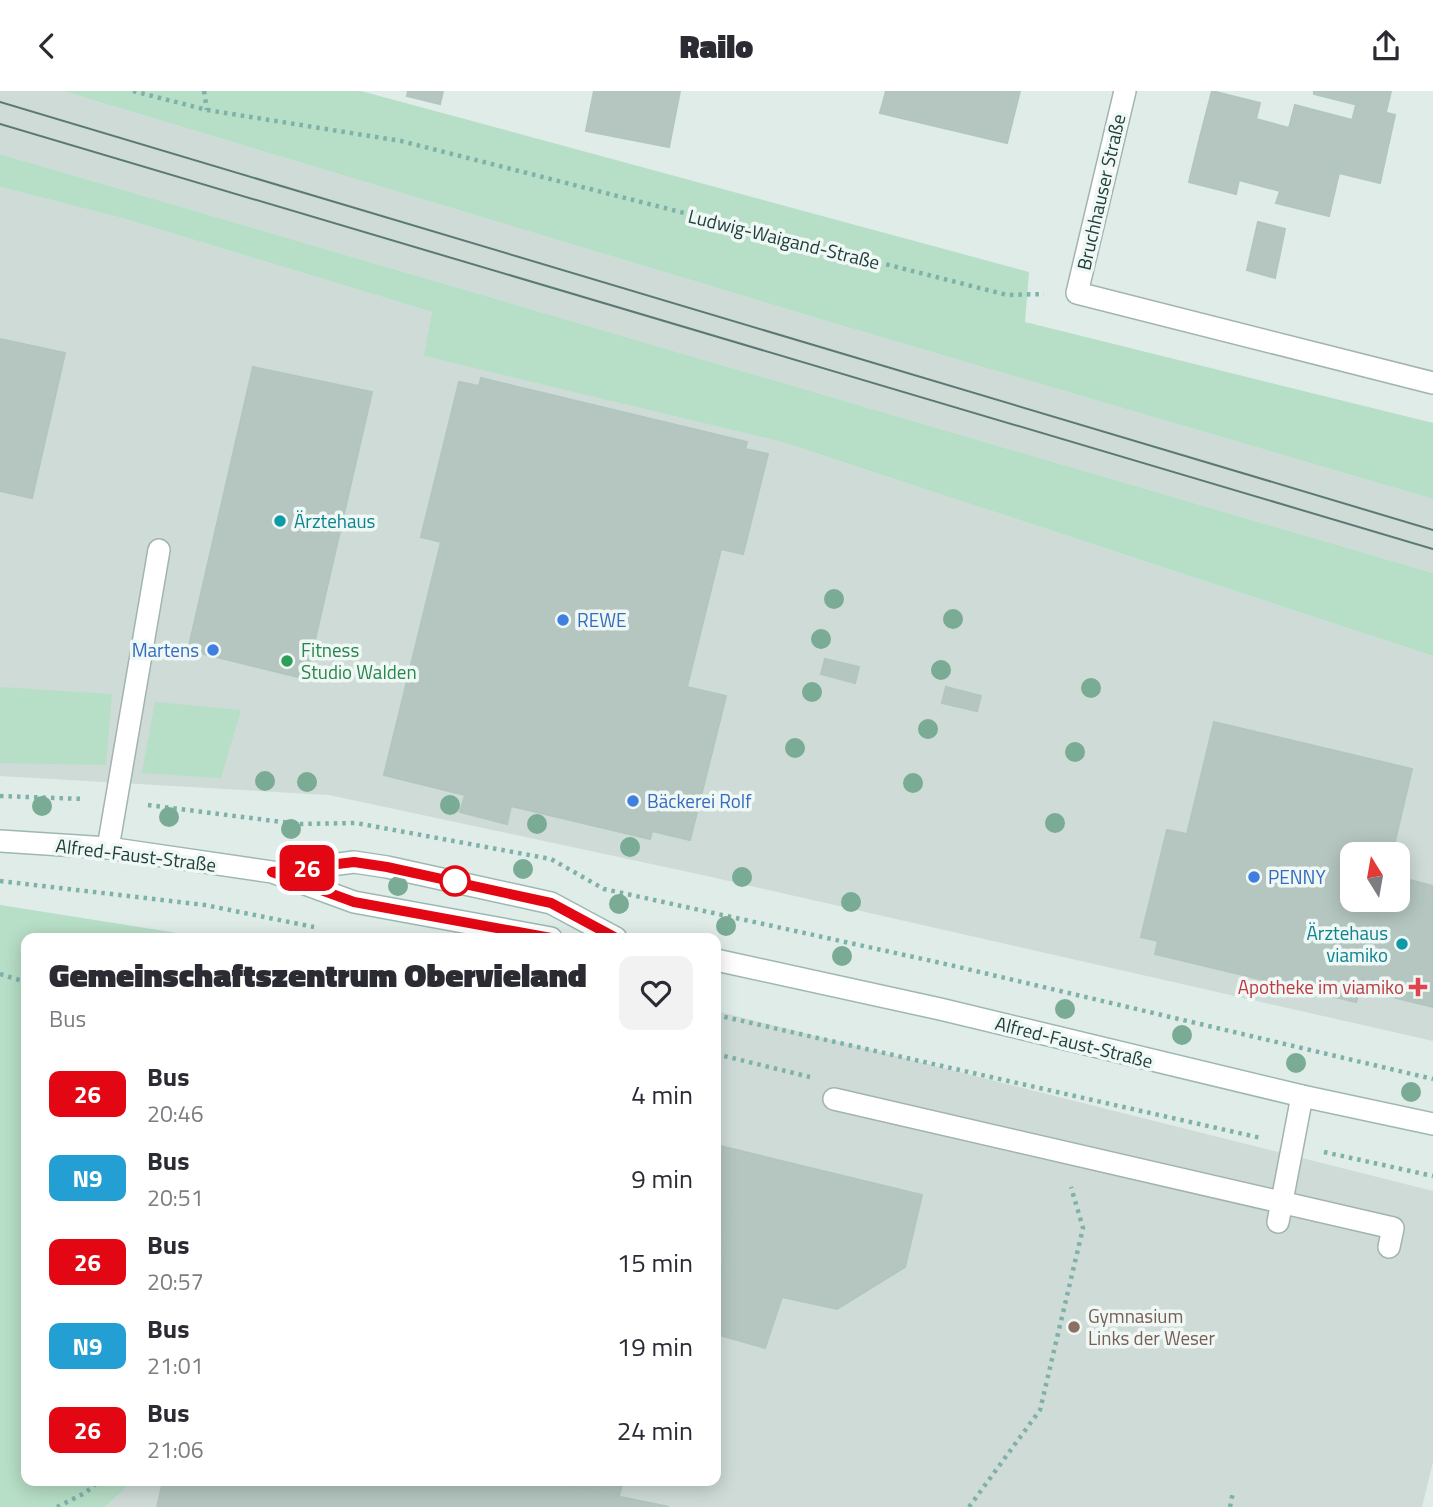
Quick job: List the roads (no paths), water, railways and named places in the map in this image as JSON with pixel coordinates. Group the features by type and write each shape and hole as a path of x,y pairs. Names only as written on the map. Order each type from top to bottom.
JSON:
{"street":[{"name":"Bruchhauser Straße","path":"1125,91 1077,293 1433,383"},
{"path":"107,848 159,549"},
{"name":"Alfred-Faust-Straße","path":"0,841 107,848 272,872 354,902 524,933"},
{"name":"Alfred-Faust-Straße","path":"272,872 354,862 387,867 551,903 607,933"},
{"name":"Alfred-Faust-Straße","path":"721,961 940,1009 1302,1096 1433,1124"},
{"path":"1280,1212 1302,1096"},
{"path":"834,1099 1053,1149 1181,1191 1280,1212 1393,1228 1389,1247"}],"tram line":[{"path":"0,102 1433,530"},
{"path":"0,124 1433,549"}],"place":[{"name":"Ärztehaus","path":"280,521"},
{"name":"REWE","path":"563,620"},
{"name":"Martens","path":"213,650"},
{"name":"Fitness Studio Walden","path":"287,661"},
{"name":"Bäckerei Rolf","path":"633,801"},
{"name":"PENNY","path":"1254,877"},
{"name":"Ärztehaus viamiko","path":"1402,944"},
{"name":"Apotheke im viamiko","path":"1418,987"},
{"name":"Gymnasium Links der Weser","path":"1074,1327"}]}
